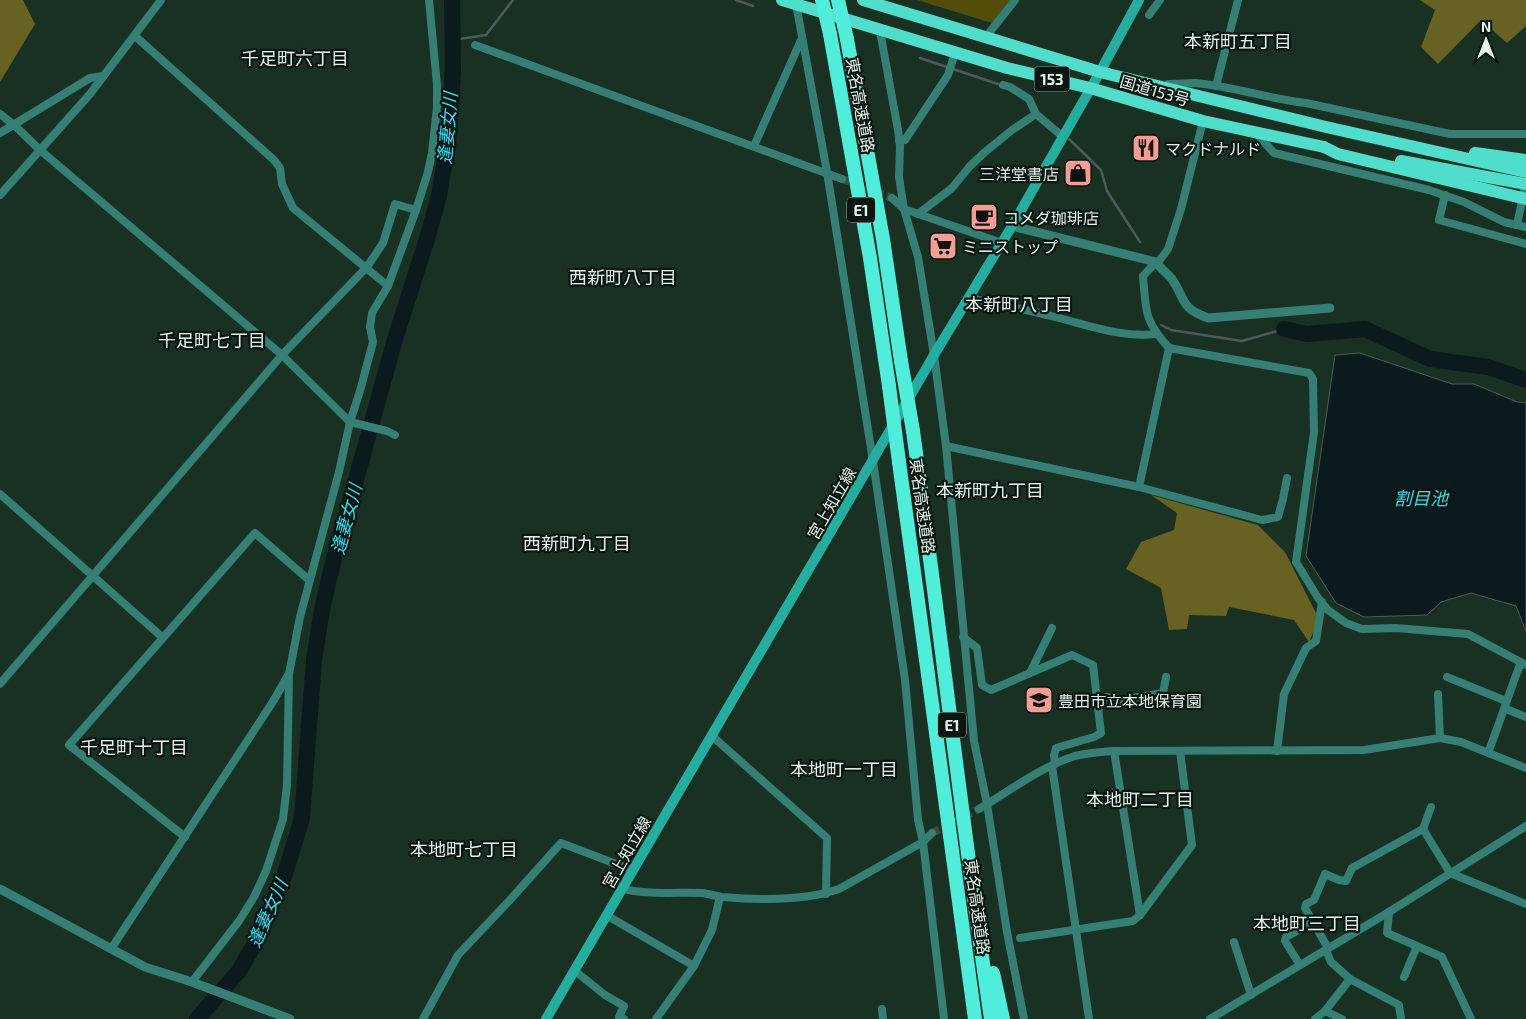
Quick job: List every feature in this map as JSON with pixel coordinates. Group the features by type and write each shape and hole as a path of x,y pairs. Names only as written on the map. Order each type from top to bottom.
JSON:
{"highway":[{"name":"国道153号","path":"782,0 954,53 1090,88 1203,121 1324,146 1526,183"},
{"name":"東名高速道路","path":"822,0 830,34 870,258 975,1019"},
{"name":"東名高速道路","path":"838,0 848,39 883,239 913,430 991,1019"},
{"name":"国道153号","path":"871,1 985,38 1100,72 1326,127 1526,172"},
{"name":"153","path":"1326,127 1354,127 1463,152 1526,160"},
{"name":"153","path":"1324,146 1338,154 1526,199"},
{"path":"953,738 1003,1019"}],"main road":[{"name":"宮上知立線","path":"546,1019 934,355 1012,226 1139,0"}],"street":[{"path":"0,195 90,94 161,0"},
{"path":"195,984 254,897 277,840 283,819 287,785 288,674 300,617 373,342 370,326 372,313 388,286 416,210 432,153 437,107 429,0"},
{"path":"985,38 1016,0"},
{"path":"1149,15 1160,0"},
{"path":"1216,86 1238,0"},
{"path":"796,4 801,40 827,172 905,680 918,820 923,842 944,1019"},
{"path":"880,31 899,141 899,177 904,209 918,256 934,355 946,446 974,741 987,804 1007,932 1024,1019"},
{"path":"135,36 274,160 280,168 282,184 293,208 388,286"},
{"path":"754,146 801,40"},
{"path":"475,45 842,179"},
{"path":"899,141 905,140 948,75 954,53"},
{"path":"0,133 90,78 103,76"},
{"path":"1158,85 1194,83 1216,86 1450,134 1526,134"},
{"path":"1003,85 1010,87 1029,99 1036,114 1063,137"},
{"path":"0,114 282,356 352,422 391,433"},
{"path":"918,214 952,188 970,166 985,152 1012,130 1036,114"},
{"path":"1203,121 1181,209 1168,249 1144,276 1146,311 1150,324 1156,334 1169,348 1309,373 1313,379 1314,432 1295,556 1300,571 1328,610 1346,622 1362,629 1396,628 1468,634 1524,664 1488,753"},
{"path":"1255,132 1274,153 1408,184 1445,195 1504,222 1526,227"},
{"path":"1517,225 1526,183"},
{"path":"1445,195 1439,220 1526,244"},
{"path":"892,198 904,209 1002,243"},
{"path":"0,684 282,356 367,267 383,243 396,204 416,210"},
{"path":"1012,226 1156,263 1168,275 1177,288 1183,302 1194,313 1208,318 1330,308"},
{"path":"969,298 1086,326 1141,336 1156,334"},
{"path":"1140,487 1169,348"},
{"path":"946,446 1140,487 1262,520 1278,517 1286,478"},
{"path":"0,494 162,637"},
{"path":"185,837 68,745 255,534 309,580"},
{"path":"1277,750 1284,694 1306,648 1316,640 1322,602"},
{"path":"1030,673 1052,628"},
{"path":"963,637 977,648 982,685 991,690 1072,656 1093,665 1101,733 1094,737 1056,748 1054,755 1089,1019"},
{"path":"111,949 274,700 288,674"},
{"path":"1097,700 1107,697 1120,700 1163,693 1166,677"},
{"path":"1447,677 1506,705 1526,717"},
{"path":"1438,694 1440,738"},
{"path":"712,736 827,838 826,894"},
{"path":"979,809 1054,765 1071,757 1092,752 1364,750 1440,738 1461,742 1526,768"},
{"path":"1020,938 1133,921 1140,915 1192,845 1180,750"},
{"path":"1114,751 1140,915"},
{"path":"1401,1019 1400,1005 1350,979 1330,962 1327,949 1306,908 1306,904 1314,900 1325,874 1346,881 1352,868 1424,829 1431,807"},
{"path":"1210,1019 1389,912 1526,826"},
{"path":"1424,829 1450,872 1526,904"},
{"path":"623,889 634,892 706,893 720,897 806,898 826,894 848,885 923,842 932,833"},
{"path":"423,1019 458,955 510,901 561,843 632,870"},
{"path":"0,889 145,967 290,1019"},
{"path":"656,1019 694,966 712,930 720,897"},
{"path":"1389,912 1387,933 1442,956 1471,1019"},
{"path":"606,915 694,966"},
{"path":"1300,965 1285,941 1286,937 1313,922"},
{"path":"1234,942 1251,995"},
{"path":"1404,977 1417,946"},
{"path":"575,971 605,995 622,1004 624,1006 619,1017 624,1019"},
{"path":"1315,1019 1324,1011 1350,979"},
{"path":"882,1010 883,1019"},
{"path":"1324,1011 1342,1019"}],"shaded area":[{"path":"0,0 23,0 35,24 0,82"},
{"path":"917,0 1010,0 992,23"},
{"path":"1420,0 1526,0 1526,26 1507,43 1481,20 1438,64 1421,47 1435,10"},
{"path":"1151,495 1258,525 1285,552 1319,619 1309,642 1294,620 1229,607 1226,616 1189,615 1187,629 1169,630 1161,588 1126,569 1141,542 1174,530 1177,513"}],"water":[{"name":"割目池","path":"1360,353 1452,384 1474,384 1517,402 1526,403 1526,631 1516,606 1471,593 1441,602 1427,615 1364,617 1336,603 1306,556 1335,355"}],"waterway":[{"name":"逢妻女川","path":"197,1019 239,971 258,938 285,874 302,818 314,660 321,615 331,570 395,339 439,196 450,127 453,68 452,0"},
{"path":"453,40 486,35 513,0"},
{"path":"736,0 753,6"},
{"path":"920,58 998,84"},
{"path":"1069,139 1101,170 1107,191 1140,242"},
{"path":"1161,325 1171,330 1242,341 1284,329"},
{"name":"割目池","path":"1284,329 1307,334 1365,329 1430,359 1488,367 1526,380"}],"tunnel":[{"path":"842,179 892,198"},
{"path":"932,833 979,809"}],"place":[{"name":"マクドナルド","path":"1146,148"},
{"name":"三洋堂書店","path":"1078,173"},
{"name":"コメダ珈琲店","path":"984,217"},
{"name":"ミニストップ","path":"943,246"},
{"name":"豊田市立本地保育園","path":"1039,700"}],"district":[{"name":"本新町五丁目","path":"1238,41"},
{"name":"千足町六丁目","path":"295,58"},
{"name":"西新町八丁目","path":"623,277"},
{"name":"本新町八丁目","path":"1019,304"},
{"name":"千足町七丁目","path":"212,340"},
{"name":"本新町九丁目","path":"990,490"},
{"name":"西新町九丁目","path":"577,543"},
{"name":"千足町十丁目","path":"134,747"},
{"name":"本地町一丁目","path":"844,769"},
{"name":"本地町二丁目","path":"1140,799"},
{"name":"本地町七丁目","path":"464,849"},
{"name":"本地町三丁目","path":"1307,923"}]}
